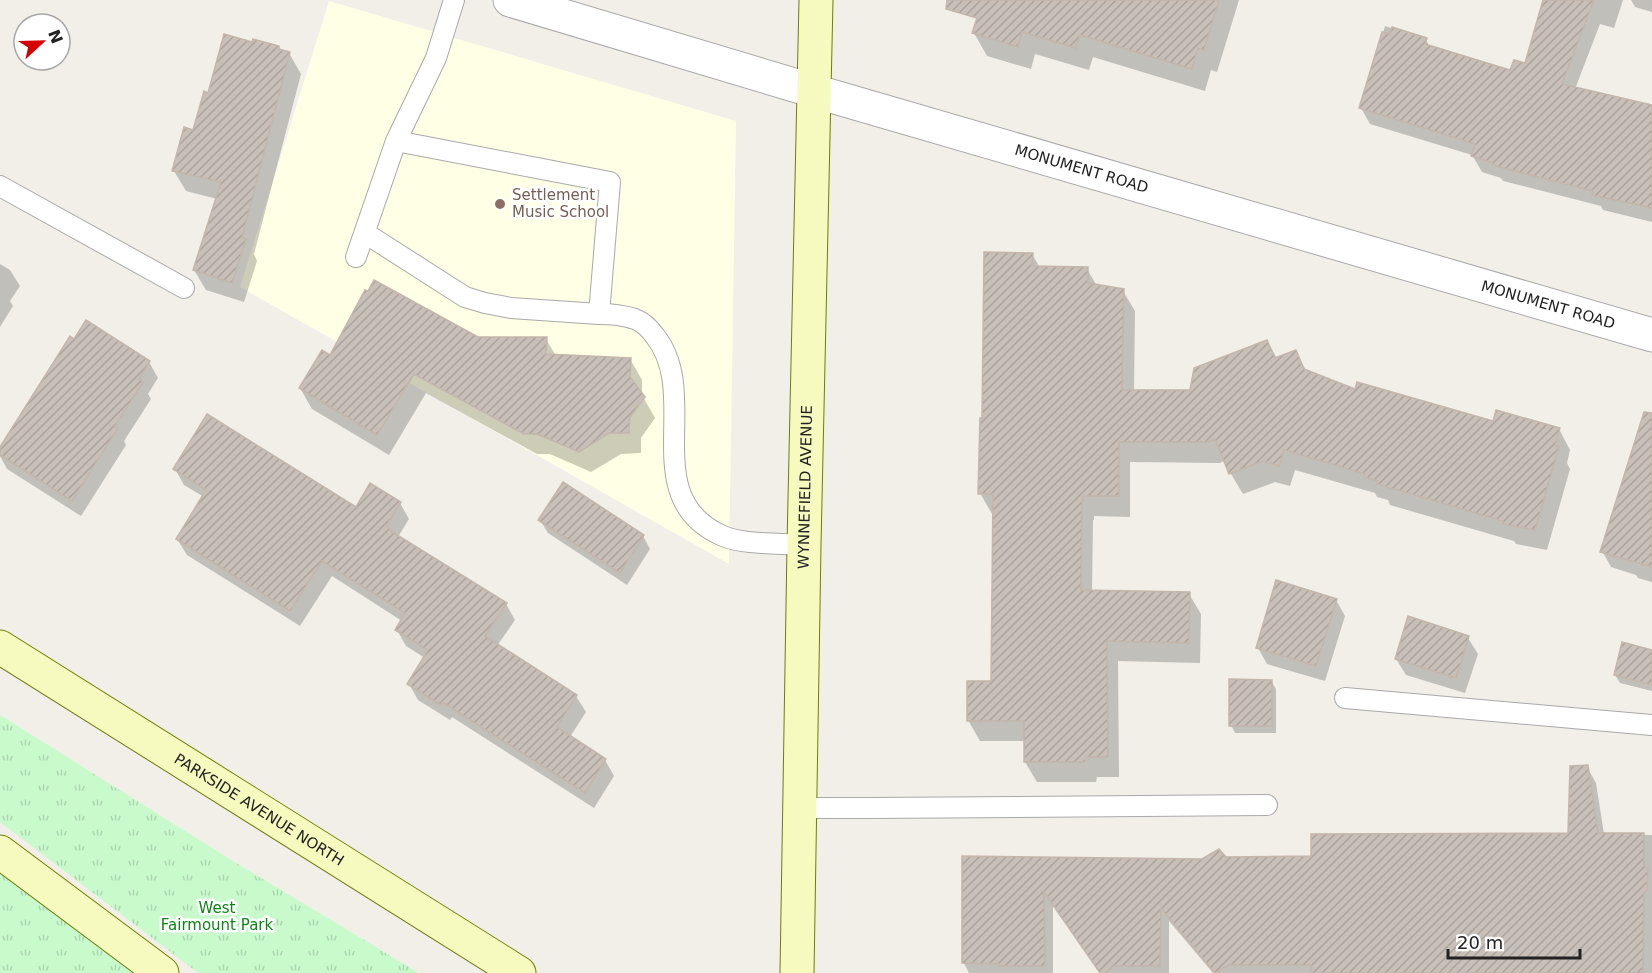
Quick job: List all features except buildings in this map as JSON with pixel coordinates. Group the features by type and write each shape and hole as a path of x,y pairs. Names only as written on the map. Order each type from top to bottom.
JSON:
{"street":[{"name":"MONUMENT ROAD","path":"510,0 1652,335"},
{"name":"WYNNEFIELD AVENUE","path":"796,973 816,0"},
{"name":"PARKSIDE AVENUE NORTH","path":"0,647 519,973"},
{"path":"0,852 162,973"}],"lane":[{"path":"356,257 396,141 436,58 454,0"},
{"path":"396,141 610,182 599,314"},
{"path":"0,186 184,288"},
{"path":"365,233 465,297 511,308 620,315 637,320 650,329 663,346 670,363 673,381 674,465 677,487 687,510 704,525 721,535 736,540 804,545"},
{"path":"1344,699 1652,725"},
{"path":"800,807 1267,805"}],"shaded area":[{"name":"Settlement Music School","path":"329,1 736,121 729,564 240,287"}],"green space":[{"name":"West Fairmount Park","path":"0,715 236,863 419,973 198,973 0,822"},
{"path":"0,873 118,960 136,973 0,973"}],"place":[{"name":"Settlement Music School","path":"500,204"}]}
